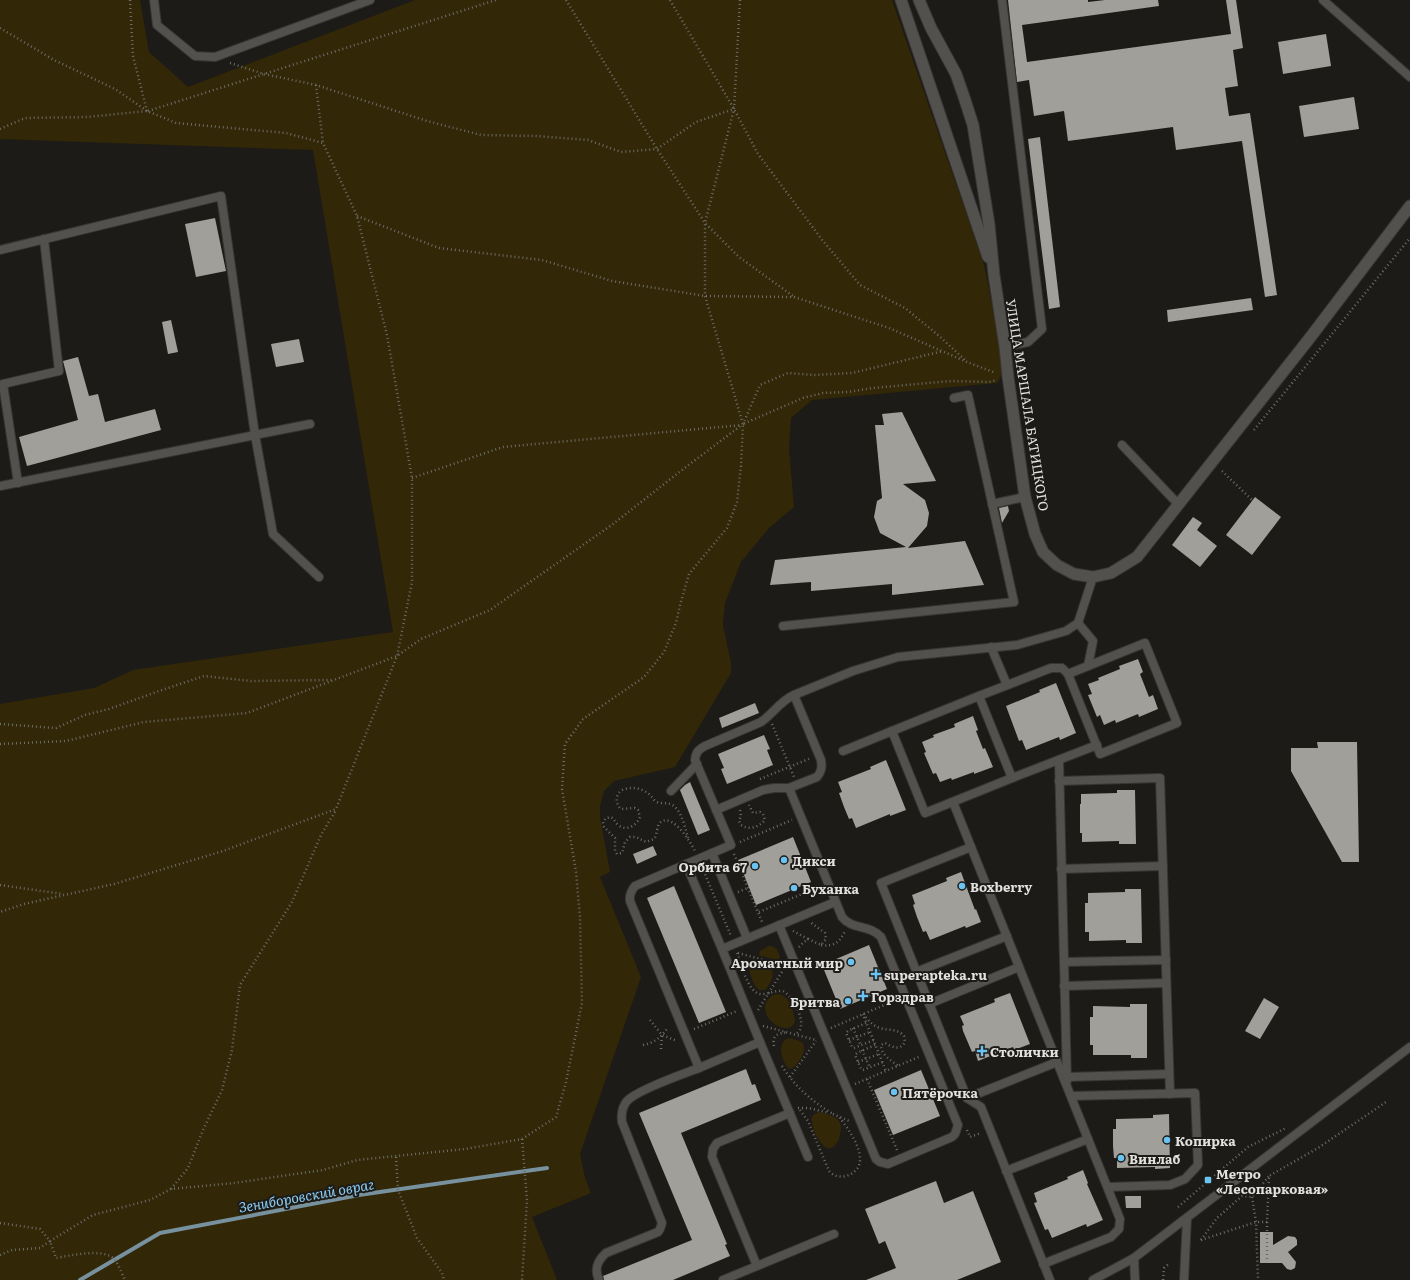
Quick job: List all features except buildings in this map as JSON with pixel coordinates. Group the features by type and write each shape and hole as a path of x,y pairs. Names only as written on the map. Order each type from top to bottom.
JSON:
{"street":[{"name":"УЛИЦА МАРШАЛА БАТИЦКОГО","path":"901,0 994,275"},
{"name":"УЛИЦА МАРШАЛА БАТИЦКОГО","path":"919,0 930,28 956,74 973,125 990,224 994,275 1025,497 1035,534 1043,552 1056,565 1074,574 1093,577"},
{"path":"1093,577 1110,573 1137,557 1309,338 1410,206"}],"lane":[{"path":"154,0 157,25 195,56 215,57 370,0"},
{"path":"1002,0 1042,329 1028,342 1005,347"},
{"path":"1323,0 1410,77"},
{"path":"0,250 221,196 255,435 273,534 319,577"},
{"path":"18,483 3,384 59,371 44,239"},
{"path":"783,626 1014,602 968,395 954,398"},
{"path":"0,486 310,424"},
{"path":"1122,445 1178,504"},
{"path":"992,504 1025,497"},
{"path":"699,1068 629,897 635,886 731,845 697,764 695,756 699,749 757,724 769,716 785,700 854,671 898,657 1017,645 1066,631 1078,623 1093,577"},
{"path":"1078,623 1093,642 1088,666"},
{"path":"843,751 1051,668 1062,668 1068,674 1100,754 1177,724 1145,643 1068,674"},
{"path":"991,647 1007,686"},
{"path":"716,810 770,788 788,788 797,785 817,777 820,773 822,766 819,755 794,696"},
{"path":"979,696 1012,778"},
{"path":"892,731 925,813 1097,745"},
{"path":"1059,760 1067,1087"},
{"path":"670,791 683,782 697,764"},
{"path":"1059,781 1160,778 1170,1094"},
{"path":"779,925 876,1159 880,1162 888,1164 952,1137 955,1134 958,1125 881,937 869,928 849,924 842,917 788,788"},
{"path":"953,802 1120,1219 1119,1229 1111,1237 1044,1264"},
{"path":"971,847 881,883 967,1098 980,1107 1050,1280"},
{"path":"712,853 747,938"},
{"path":"686,864 808,1157"},
{"path":"1062,869 1163,866"},
{"path":"722,949 835,902"},
{"path":"916,972 1007,936"},
{"path":"1064,962 1166,960"},
{"path":"929,1004 1019,967"},
{"path":"1064,986 1166,983"},
{"path":"599,1280 596,1267 606,1253 658,1232 662,1223 622,1122 622,1110 625,1104 635,1094 760,1042"},
{"path":"1093,1280 1134,1258 1410,1047"},
{"path":"967,1098 1057,1062"},
{"path":"1067,1077 1169,1074"},
{"path":"1071,1096 1196,1093 1198,1166 1185,1179 1170,1185 1108,1188"},
{"path":"757,1266 712,1158 713,1149 717,1143 788,1110"},
{"path":"1006,1171 1088,1139"},
{"path":"1184,1280 1187,1218"},
{"path":"723,1280 834,1234"},
{"path":"1134,1258 1135,1280"}],"path":[{"path":"130,0 133,56 147,111"},
{"path":"0,129 25,118 87,117 147,111 496,0"},
{"path":"566,0 657,149 705,223 738,257 794,297"},
{"path":"670,0 734,109 758,154 823,241 860,285 905,308 938,335 967,362"},
{"path":"0,1255 12,1250 40,1248 93,1215 150,1200 171,1189 234,1183 323,1170 357,1160 465,1149 522,1139 556,1117 566,1082 582,1003 580,917 576,872 562,789 565,744 583,719 644,677 664,652 676,623 689,574 727,528 737,502 742,466 743,424 706,296 705,223 734,109 740,0"},
{"path":"0,28 54,60 115,89 147,111 176,123 286,133 323,143"},
{"path":"215,57 264,74 316,85 427,121 482,135 536,136 588,140 621,152 657,149 696,122 734,109"},
{"path":"171,1189 188,1168 203,1130 222,1090 232,1050 240,985 292,902 321,835 336,810 397,656 412,582 412,478 387,335 357,216 323,143 316,85"},
{"path":"357,216 439,248 542,260 612,281 706,296 794,297 889,328 967,362 1008,377"},
{"path":"1254,430 1410,238"},
{"path":"743,424 760,385 788,373 814,375 852,373 943,351"},
{"path":"0,744 66,741 144,722 247,713 397,656 421,639 490,610 613,524 743,424 803,398 823,393 848,392 873,388 952,381 989,382 1008,377"},
{"path":"412,478 504,447 743,424"},
{"path":"1225,465 1221,471 1252,500"},
{"path":"0,724 56,728 85,715 109,709 204,676 251,681 334,680"},
{"path":"769,716 797,785"},
{"path":"757,780 819,755"},
{"path":"688,838 675,825 665,820 658,825 657,835 654,839 646,842 636,837 630,837 625,842 622,854 619,855 615,851 615,838 604,827 603,822 609,817 614,818 617,824 622,827 629,827 635,824 640,817 638,810 635,808 621,808 618,805 617,798 618,794 622,790 630,788 636,788 647,793 657,802 668,803 676,808 682,818 688,838 699,859 734,944"},
{"path":"736,801 741,813 739,820 741,825 750,828 758,826 765,820 764,816 760,812 752,812 745,797"},
{"path":"0,912 24,904 114,884 222,852 336,810"},
{"path":"766,930 731,845 800,817"},
{"path":"758,912 828,884"},
{"path":"0,885 65,895"},
{"path":"804,914 813,925 826,935 826,939 821,944"},
{"path":"793,958 802,944 808,939 827,946 837,943 841,939 849,924"},
{"path":"780,1090 817,1040 788,1032 752,1021 769,993 786,966 736,953 752,989 758,993 769,993 783,991 793,1000 801,1022 801,1029 796,1034"},
{"path":"823,1031 905,997"},
{"path":"684,1033 746,1008"},
{"path":"863,1014 875,1045 885,1056 898,1066"},
{"path":"863,1014 874,1025 880,1028 898,1031 905,1038 904,1044 900,1048 893,1047 885,1043 882,1044 879,1049 879,1054 886,1071"},
{"path":"650,1020 662,1035 690,1047"},
{"path":"866,1023 846,1032 852,1048 874,1040"},
{"path":"643,1045 653,1042 662,1035 668,1027"},
{"path":"853,1028 860,1046"},
{"path":"776,1053 773,1042 774,1038 778,1034 788,1032"},
{"path":"849,1040 870,1032"},
{"path":"661,1049 662,1035"},
{"path":"875,1045 855,1054 858,1062 862,1070 883,1062"},
{"path":"862,1050 870,1068"},
{"path":"846,1087 929,1053"},
{"path":"858,1062 879,1054"},
{"path":"782,1065 790,1077 808,1096 833,1114 864,1129"},
{"path":"867,1079 900,1159"},
{"path":"1258,1280 1256,1222 1252,1197 1269,1176 1318,1148 1386,1102"},
{"path":"798,1108 808,1121 829,1171 833,1176 839,1177 855,1171 859,1166 860,1158 852,1136 839,1117"},
{"path":"788,1110 809,1108 833,1114"},
{"path":"958,1125 964,1123 970,1137 980,1132 982,1138"},
{"path":"522,1139 523,1172 527,1200 522,1280"},
{"path":"1178,1208 1248,1147"},
{"path":"396,1157 398,1190 417,1238 442,1274 444,1280"},
{"path":"1267,1260 1269,1176"},
{"path":"1252,1197 1242,1196 1217,1218 1201,1240 1256,1222 1267,1222"},
{"path":"0,1223 40,1229 50,1241 56,1258 84,1253 109,1255 115,1259 125,1280"},
{"path":"1163,1280 1164,1268 1170,1263"}],"shaded area":[{"path":"0,0 140,0 149,52 188,87 415,0 892,0 984,265 1005,369 997,383 812,400 791,418 789,449 794,507 769,528 741,562 725,603 723,625 731,663 731,673 675,767 614,781 604,791 600,806 600,817 610,872 600,877 641,977 580,1154 585,1178 591,1193 532,1217 557,1280 0,1280 0,704 94,688 133,670 393,632 313,150 0,139"},
{"path":"768,946 772,946 777,949 780,957 778,960 761,956 759,954 760,951"},
{"path":"753,960 769,964 771,967 773,974 770,984 765,990 759,990 752,979 749,965"},
{"path":"778,994 782,995 788,1001 793,1012 795,1021 792,1026 787,1028 775,1024 766,1014 765,1008 767,1001 772,996"},
{"path":"790,1038 802,1042 804,1045 802,1057 791,1069 788,1068 783,1060 781,1051 781,1046 783,1043"},
{"path":"819,1112 834,1117 840,1122 840,1138 831,1148 824,1146 821,1143 812,1125 813,1115"}],"waterway":[{"name":"Зениборовский овраг","path":"80,1280 160,1233 359,1195 547,1168"}],"place":[{"name":"Дикси","path":"784,860"},
{"name":"Орбита 67","path":"755,866"},
{"name":"Boxberry","path":"962,886"},
{"name":"Буханка","path":"794,888"},
{"name":"Ароматный мир","path":"851,962"},
{"name":"superapteka.ru","path":"876,974"},
{"name":"Горздрав","path":"863,996"},
{"name":"Бритва","path":"848,1001"},
{"name":"Столички","path":"982,1051"},
{"name":"Пятёрочка","path":"894,1092"},
{"name":"Копирка","path":"1167,1140"},
{"name":"Винлаб","path":"1121,1158"},
{"name":"Метро «Лесопарковая»","path":"1208,1180"}]}
